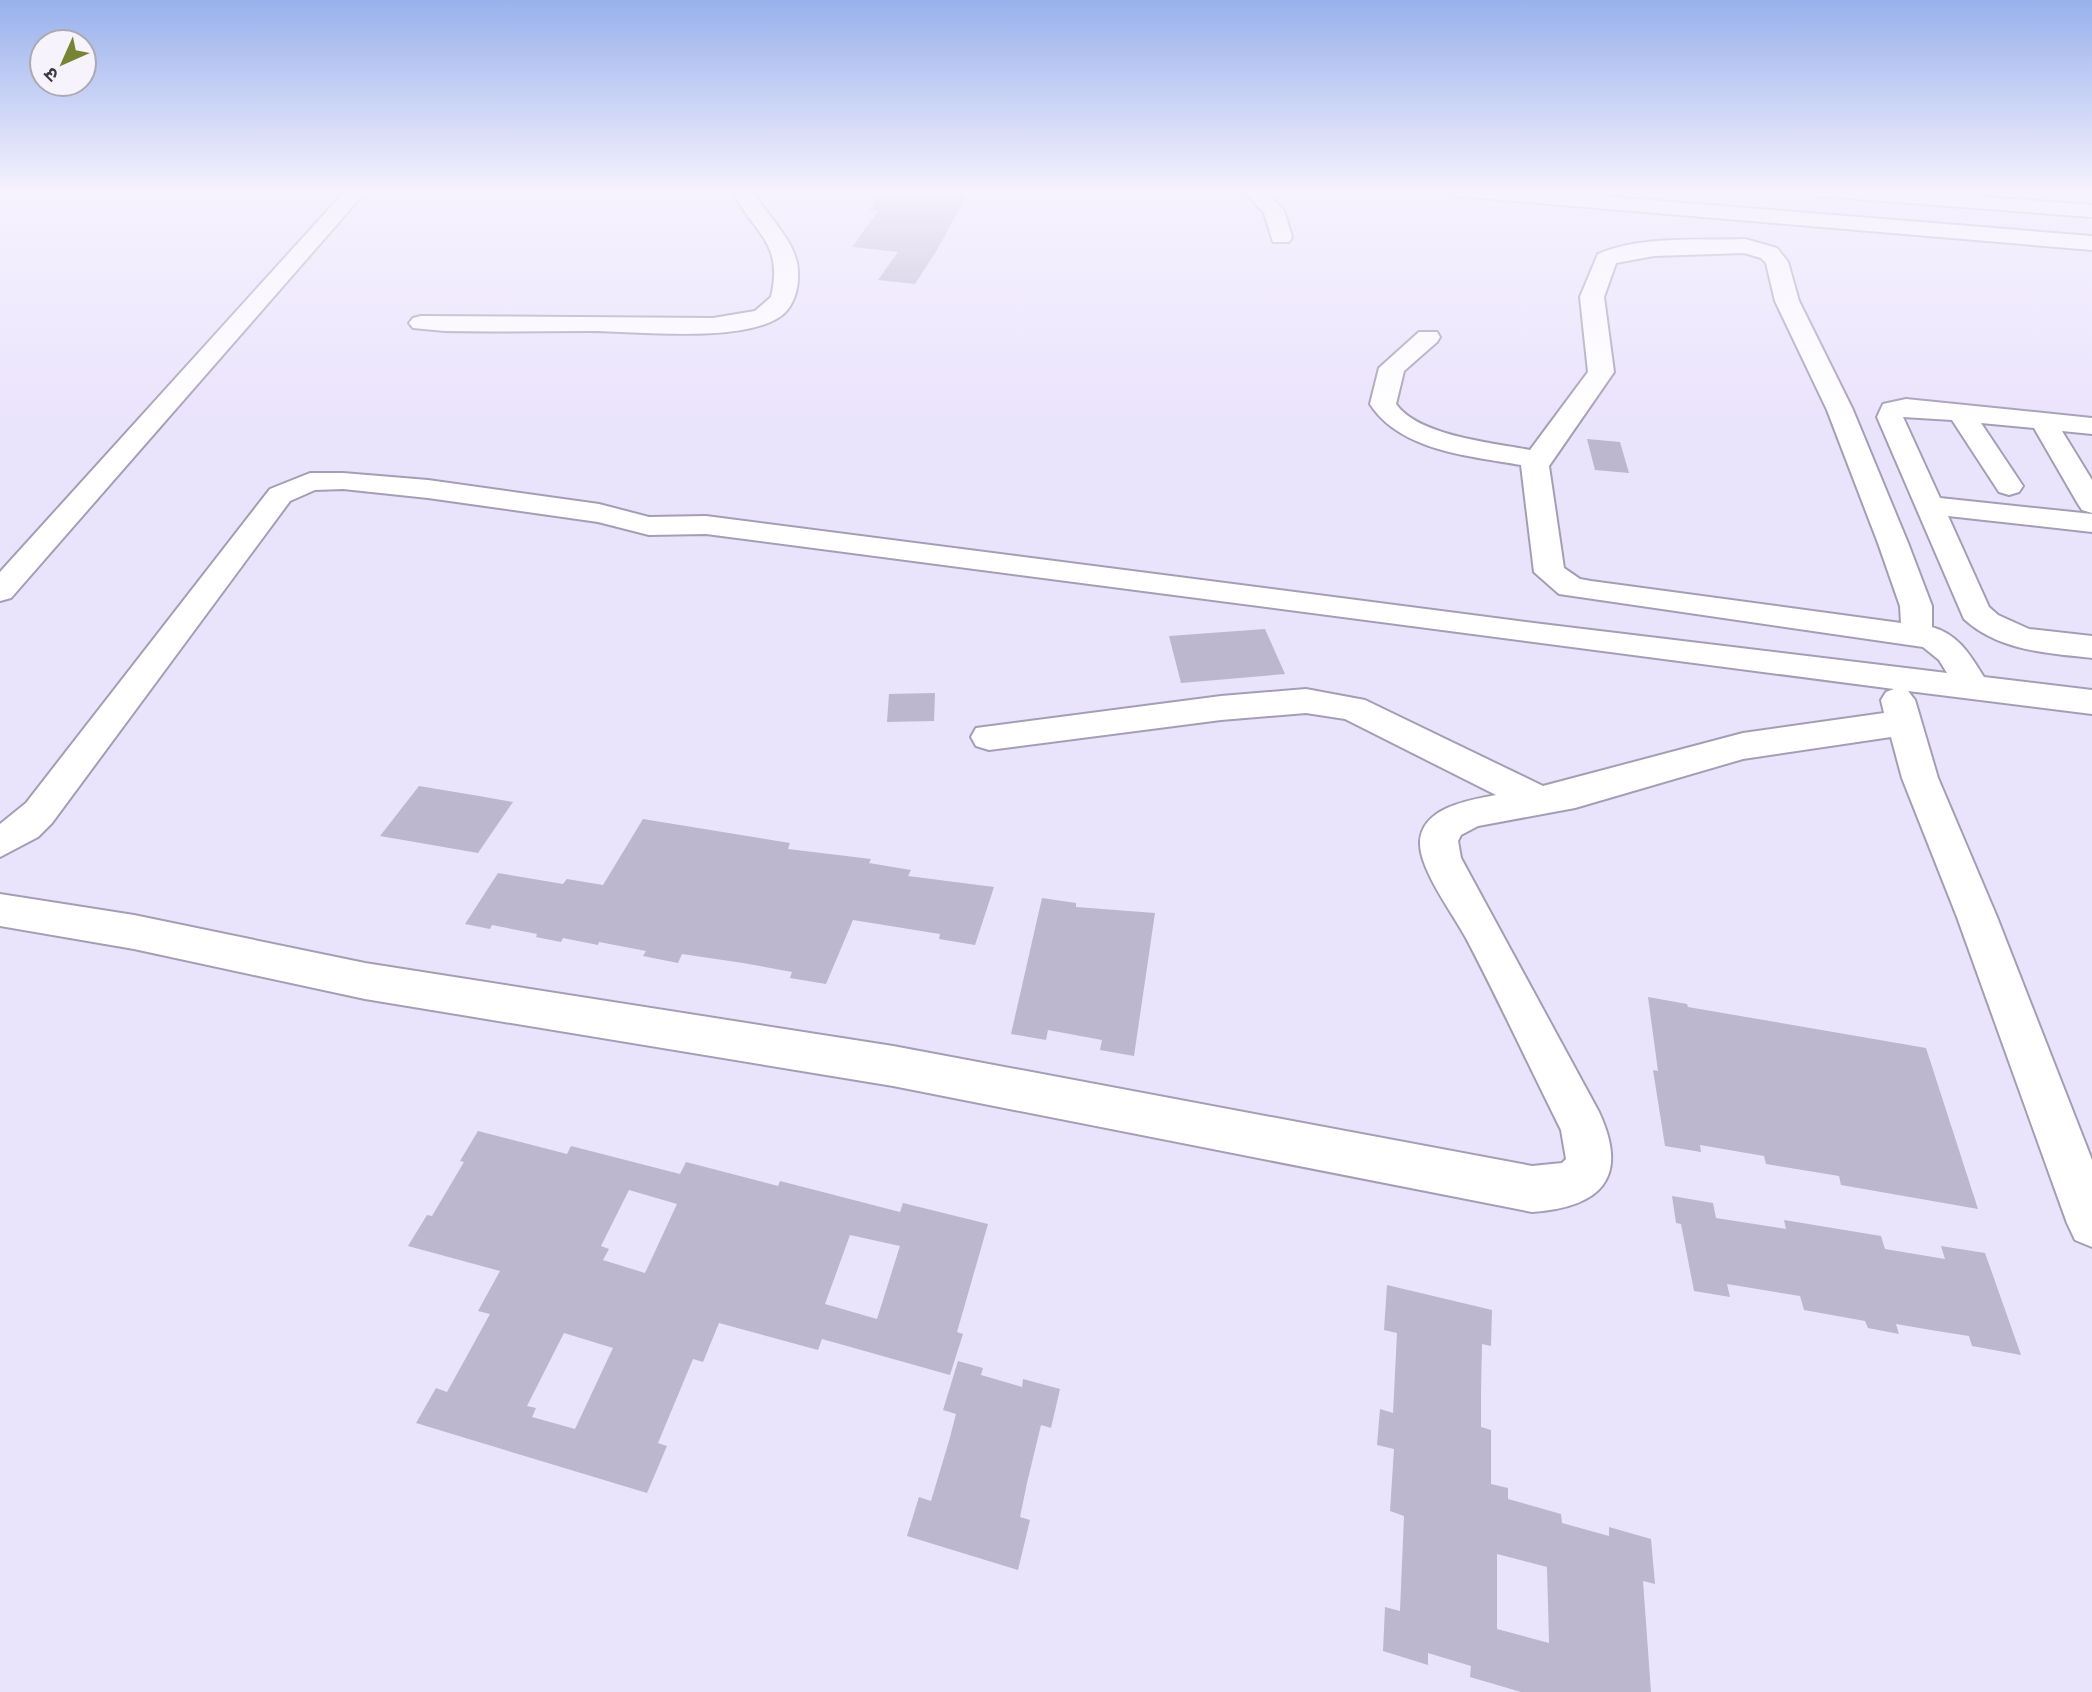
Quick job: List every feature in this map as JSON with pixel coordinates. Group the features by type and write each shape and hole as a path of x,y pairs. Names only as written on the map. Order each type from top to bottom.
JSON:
{"street":[{"path":"0,591 286,269"},
{"path":"421,323 650,325 742,322 778,309 784,295 786,269"},
{"path":"1602,269 1592,297 1601,372 1537,459 1546,564 1549,572 1570,586 1914,634 1942,643 1951,652 1973,687"},
{"path":"1779,269 1787,301 1840,411 1884,519 1916,606 1918,618 1914,634"},
{"path":"1428,337 1392,368 1383,404 1389,416 1438,439 1537,459"},
{"path":"1867,402 2092,426"},
{"path":"1906,407 1892,410 1890,417 1975,612 2000,631 2032,640 2092,647"},
{"path":"1961,413 2009,486"},
{"path":"1928,505 2091,505 2043,421"},
{"path":"0,842 25,827 39,813 279,495 298,485 323,480 453,492 599,513 649,526 706,525 1550,636 1889,675 2092,702"},
{"path":"2000,631 1998,648 2027,694"},
{"path":"1889,675 1906,723 1920,778 1977,917 2092,1223"},
{"path":"989,737 1221,708 1327,702 1353,708 1540,801"},
{"path":"0,910 134,932 365,981 907,1068 1532,1189 1567,1187 1580,1181 1588,1167 1590,1145 1483,931 1442,859 1439,840 1448,825 1470,814 1575,794 1743,746 1843,729 1906,723"}],"building":[{"path":"886,269 925,269 915,284 878,280"},
{"path":"1587,439 1620,442 1629,473 1595,470"},
{"path":"1265,629 1285,674 1181,683 1169,636"},
{"path":"935,693 934,721 887,722 889,694"},
{"path":"419,786 513,802 478,853 380,836"},
{"path":"643,819 790,843 788,849 871,859 869,863 911,870 908,876 994,887 975,945 939,939 940,934 853,920 826,984 790,978 792,972 743,963 682,954 678,963 643,956 646,951 599,942 598,945 563,938 561,942 492,925 490,929 465,924 498,873 563,884 567,879 603,885"},
{"path":"1042,898 1076,903 1076,907 1155,913 1134,1056 1100,1050 1102,1040 1048,1030 1046,1040 1011,1034"},
{"path":"1648,997 1687,1004 1688,1007 1926,1048 1978,1209 1841,1185 1839,1176 1766,1164 1764,1156 1700,1145 1701,1152 1665,1146 1653,1070 1658,1071"},
{"path":"478,1131 567,1154 571,1146 680,1174 686,1162 778,1186 780,1181 900,1212 903,1203 988,1224 957,1332 963,1334 950,1375 822,1339 818,1350 719,1323 703,1362 693,1359 658,1443 667,1446 647,1493 416,1423 436,1388 447,1392 490,1314 478,1311 500,1271 408,1246 427,1215 432,1216 464,1162 460,1161","holes":["629,1190 677,1204 645,1273 603,1260 609,1249 601,1246","850,1235 900,1246 877,1319 825,1304","564,1333 613,1348 575,1429 532,1417 536,1408 527,1406"]},
{"path":"1672,1196 1713,1203 1716,1218 1786,1229 1784,1220 1881,1236 1885,1249 1945,1259 1941,1246 1985,1253 2021,1355 1972,1346 1969,1336 1896,1324 1899,1334 1868,1328 1865,1321 1804,1310 1800,1296 1727,1284 1730,1297 1694,1291 1681,1224 1676,1223"},
{"path":"1387,1285 1492,1310 1491,1346 1482,1344 1481,1393 1481,1427 1491,1430 1491,1484 1508,1488 1508,1499 1561,1514 1562,1523 1609,1536 1609,1527 1651,1539 1655,1584 1643,1581 1651,1692 1521,1692 1470,1677 1471,1666 1428,1653 1428,1665 1383,1651 1385,1607 1400,1611 1404,1516 1390,1511 1394,1449 1377,1445 1380,1409 1393,1413 1397,1333 1384,1330","holes":["1497,1554 1547,1567 1549,1643 1497,1629"]},
{"path":"958,1361 983,1368 981,1375 1022,1387 1023,1379 1060,1389 1051,1428 1041,1425 1027,1483 1020,1517 1030,1520 1018,1570 907,1536 919,1497 931,1501 949,1441 956,1414 943,1410"}]}
